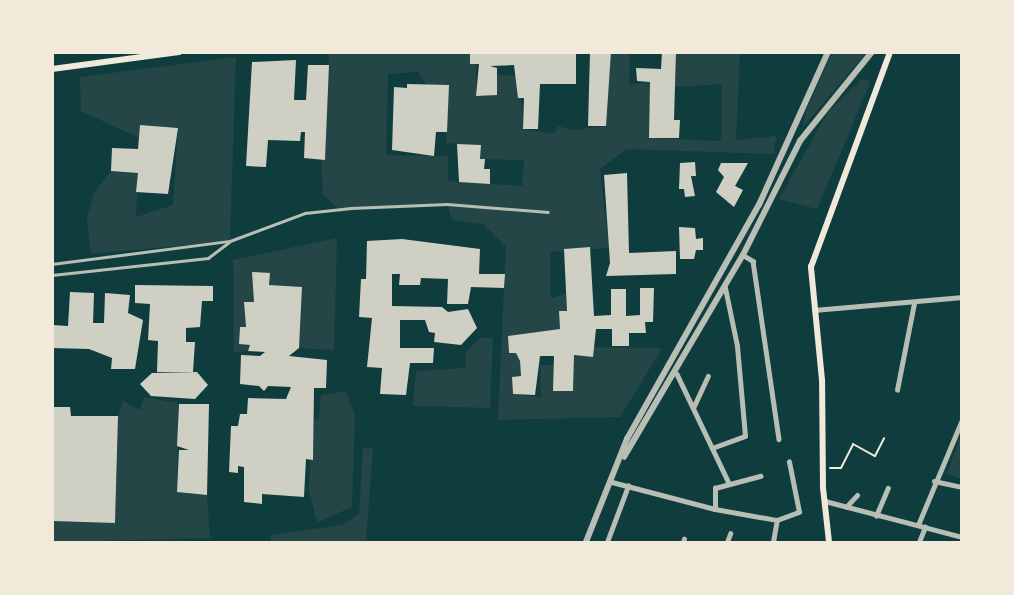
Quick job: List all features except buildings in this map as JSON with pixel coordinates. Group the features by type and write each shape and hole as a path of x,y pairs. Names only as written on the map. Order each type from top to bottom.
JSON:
{"main road":[{"path":"52,69 179,52"},
{"path":"829,542 824,501 822,380 812,310 814,249 890,52"}],"street":[{"path":"622,459 627,439 759,206 828,52"},
{"path":"586,542 622,459 677,374 743,255 800,141 872,52"},
{"path":"791,137 800,141"},
{"path":"743,255 753,261 779,439"},
{"path":"712,448 745,436 736,340 725,288"},
{"path":"812,310 914,303 962,297"},
{"path":"897,390 914,303"},
{"path":"677,374 729,483"},
{"path":"693,408 708,376"},
{"path":"918,525 934,482 962,420"},
{"path":"612,482 715,509 777,520 799,512 789,462"},
{"path":"715,509 715,488 760,476"},
{"path":"934,482 962,487"},
{"path":"607,542 628,486"},
{"path":"876,516 888,488"},
{"path":"846,507 857,495"},
{"path":"824,501 962,537"},
{"path":"773,542 777,520"},
{"path":"919,542 925,527"},
{"path":"727,542 730,534"}],"lane":[{"path":"52,264 230,241 305,213 350,208 447,204 548,212"},
{"path":"52,275 208,258 230,241"}],"path":[{"path":"823,468 841,468 853,444 875,456 884,438"}],"shaded area":[{"path":"329,53 470,53 470,64 476,64 476,96 497,95 497,75 519,76 523,129 554,134 558,126 573,130 606,126 611,53 630,53 629,85 650,82 649,138 721,141 722,84 675,87 676,53 740,53 736,140 776,136 774,154 627,149 600,169 609,248 550,252 551,298 566,294 567,311 559,311 560,329 508,337 509,353 516,353 520,361 521,376 512,377 513,394 541,397 540,365 554,365 554,391 573,391 574,355 593,357 592,347 662,348 620,417 498,420 506,247 483,224 452,220 447,204 351,208 341,212 323,194 321,159 325,159","holes":["418,72 427,85 448,85 446,143 481,145 480,159 524,160 522,186 448,181 448,156 386,155 388,74"]},
{"path":"832,53 866,53 802,128 806,111"},
{"path":"236,57 230,241 91,254 87,218 94,192 111,171 138,173 136,217 173,205 178,128 140,125 139,138 81,111 80,77"},
{"path":"867,79 870,83 817,209 779,199 828,112 861,80"},
{"path":"337,238 334,350 299,348 302,287 269,285 252,272 254,302 244,302 246,327 240,327 239,344 250,345 248,351 234,352 233,260"},
{"path":"480,338 493,338 490,408 413,406 416,371 465,368 466,352"},
{"path":"346,391 355,415 352,507 317,522 309,491 311,420 319,419 321,395"},
{"path":"144,397 178,403 177,492 207,495 210,538 53,542 53,521 115,523 118,417 123,401 140,410"},
{"path":"961,434 962,479 947,474"},
{"path":"363,448 373,448 366,542 271,542 271,535 342,525 359,514"}]}
